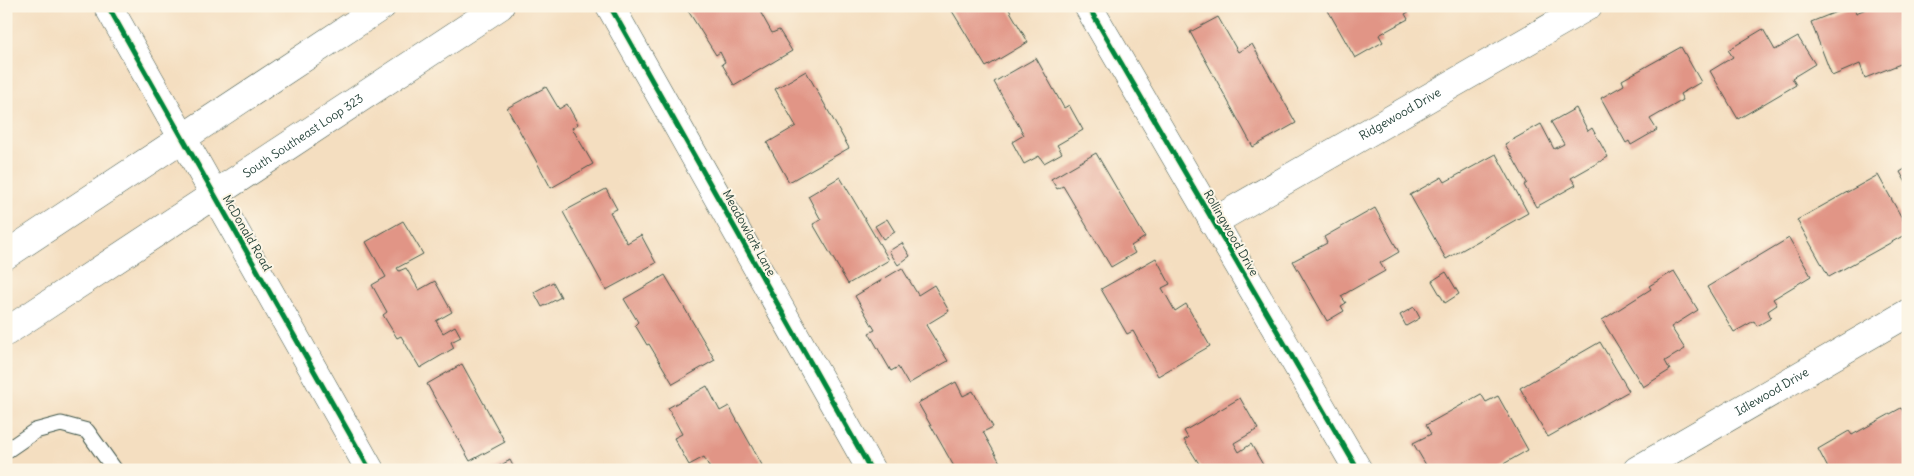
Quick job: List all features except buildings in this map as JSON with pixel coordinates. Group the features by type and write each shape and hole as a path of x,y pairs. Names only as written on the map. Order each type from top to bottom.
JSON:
{"main road":[{"name":"McDonald Road","path":"108,6 370,470"},
{"path":"6,256 382,6"},
{"name":"South Southeast Loop 323","path":"6,332 500,6"},
{"name":"Meadowlark Lane","path":"610,6 871,470"},
{"name":"Rollingwood Drive","path":"1088,6 1358,470"},
{"name":"Ridgewood Drive","path":"1214,222 1588,6"},
{"name":"Idlewood Drive","path":"1637,470 1908,313"}],"lane":[{"path":"6,451 35,431 61,424 87,430 115,470"}],"cycle path":[{"path":"108,6 370,470"},
{"path":"610,6 871,470"},
{"path":"1088,6 1358,470"}]}
